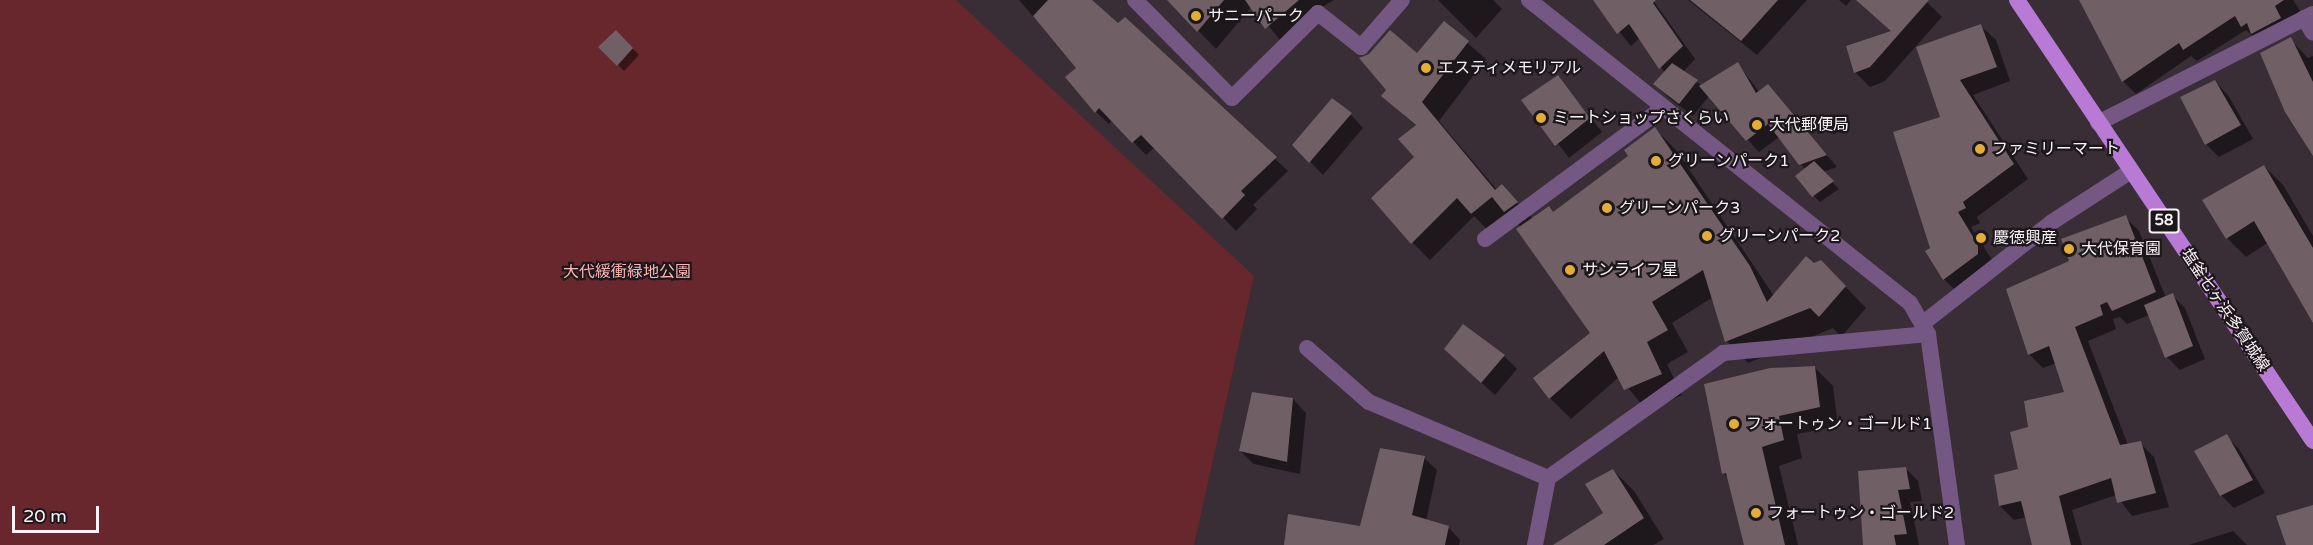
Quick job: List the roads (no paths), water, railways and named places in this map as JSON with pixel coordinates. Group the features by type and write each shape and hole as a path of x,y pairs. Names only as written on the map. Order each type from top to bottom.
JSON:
{"main road":[{"name":"塩釜七ヶ浜多賀城線","path":"2017,0 2313,441"}],"street":[{"path":"1135,0 1233,98 1318,13 1361,47 1402,0"},
{"path":"1529,0 1910,303 1925,329 1957,545"},
{"path":"2098,123 2309,16 2313,33"},
{"path":"1485,238 1664,107"},
{"path":"1535,545 1548,478 1723,353 1925,329 2052,222 2131,171"},
{"path":"1307,348 1369,402 1548,478"}],"place":[{"name":"サニーパーク","path":"1196,16"},
{"name":"エスティメモリアル","path":"1426,68"},
{"name":"ミートショップさくらい","path":"1541,118"},
{"name":"大代郵便局","path":"1757,125"},
{"name":"ファミリーマート","path":"1980,149"},
{"name":"グリーンパーク1","path":"1656,161"},
{"name":"グリーンパーク3","path":"1607,208"},
{"name":"グリーンパーク2","path":"1707,236"},
{"name":"慶徳興産","path":"1981,238"},
{"name":"大代保育園","path":"2069,249"},
{"name":"サンライフ星","path":"1570,270"},
{"name":"フォートゥン・ゴールド1","path":"1734,424"},
{"name":"フォートゥン・ゴールド2","path":"1756,513"}],"park label":[{"name":"大代緩衝緑地公園","path":"627,272"}]}
